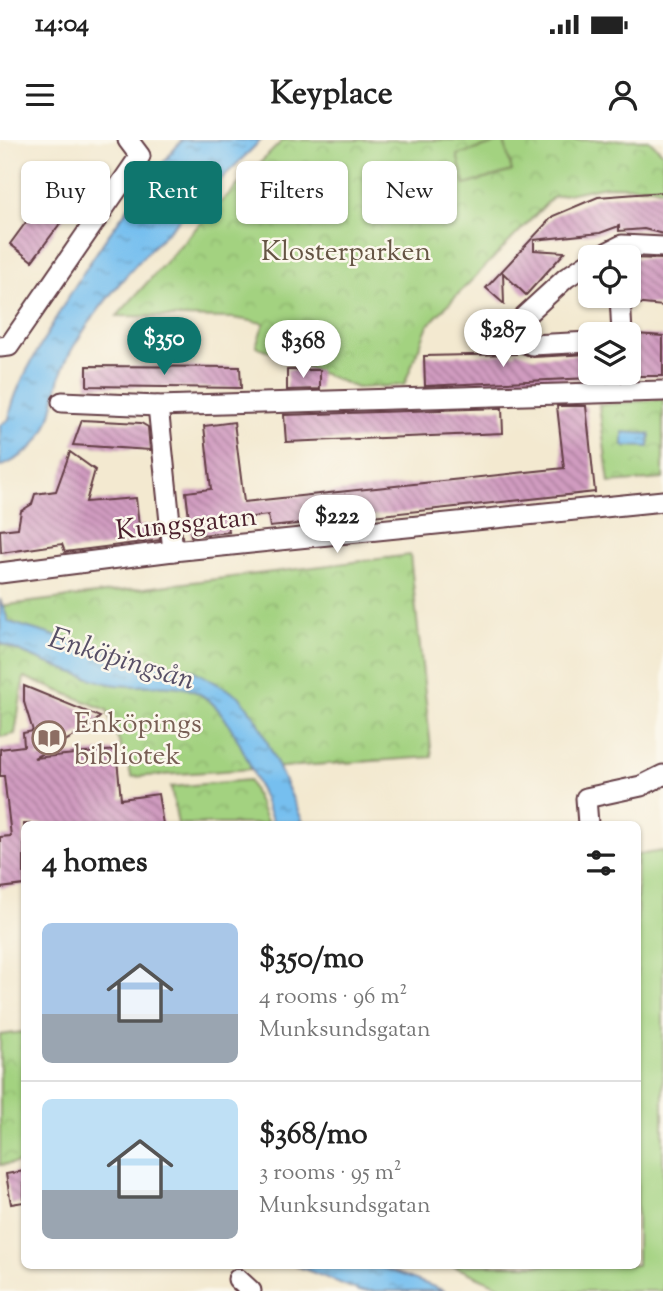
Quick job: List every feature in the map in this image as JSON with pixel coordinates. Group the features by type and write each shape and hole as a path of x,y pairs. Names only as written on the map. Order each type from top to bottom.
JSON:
{"street":[{"path":"0,347 9,346 140,156 128,140"},
{"path":"641,246 663,247"},
{"path":"578,270 517,323 517,337 532,345 578,343"},
{"path":"62,402 158,407 663,391"},
{"path":"158,407 173,551"},
{"name":"Kungsgatan","path":"3,572 173,551 663,501"},
{"path":"588,821 586,798 641,786 663,775"}],"green space":[{"name":"Klosterparken","path":"283,140 649,140 663,153 663,190 652,187 606,186 553,197 428,325 404,385 357,388 256,346 264,323 233,318 117,316 200,224 222,224 222,201 236,187 236,224 348,224 348,161 262,161"},
{"path":"504,141 512,171 465,185 457,155"},
{"path":"663,399 663,479 609,483 599,405"},
{"path":"410,555 432,757 132,777 107,710 24,677 15,734 0,737 0,606"},
{"path":"249,780 267,821 177,821 171,787"},
{"path":"663,851 663,1291 510,1291 460,1269 641,1269 641,854"},
{"path":"21,1032 21,1162 0,1165 0,1035"}],"water":[{"path":"182,140 261,140 240,161 236,161 236,165 222,179 222,161 165,161"},
{"path":"124,214 124,224 176,224 114,290 74,346 64,365 51,415 36,443 22,456 0,467 0,425 9,419 17,390 31,363 72,291"},
{"path":"623,432 650,434 649,447 623,446"},
{"name":"Enköpingsån","path":"0,599 9,622 135,660 191,669 239,696 258,721 303,821 273,821 239,742 224,717 211,702 197,693 168,686 122,686 106,683 52,665 0,643"},
{"path":"304,1269 387,1269 445,1291 360,1291"}],"building":[{"path":"663,192 663,234 644,229 619,231 619,226 600,233 534,240 534,250 565,252 526,295 503,273 504,304 486,288 553,216 598,197"},
{"path":"25,224 60,224 32,261 10,244"},
{"path":"641,258 663,259 663,306 641,304"},
{"path":"641,334 663,336 663,376 641,376"},
{"path":"516,351 533,357 578,355 578,379 425,386 424,356 516,354"},
{"path":"87,366 240,367 241,388 87,386"},
{"path":"287,370 320,370 320,389 287,390"},
{"path":"557,406 586,406 595,492 270,527 268,515 227,520 229,532 191,536 186,492 211,489 204,426 234,422 244,502 564,468"},
{"path":"502,408 503,433 286,442 284,415"},
{"path":"82,420 141,423 148,427 150,450 73,445"},
{"path":"70,452 95,470 86,502 136,498 139,526 158,525 160,540 65,552 62,544 1,553 0,530 18,528 21,511 32,504 35,494 56,491"},
{"path":"24,686 100,717 87,729 34,758 116,750 121,799 158,794 162,821 21,821 21,885 0,888 0,837 11,836 4,776 0,776 0,749 24,746 23,733 33,731 24,702"},
{"path":"21,1172 21,1202 11,1204 6,1174"}],"place":[{"name":"Enköpings bibliotek","path":"49,738"}]}
